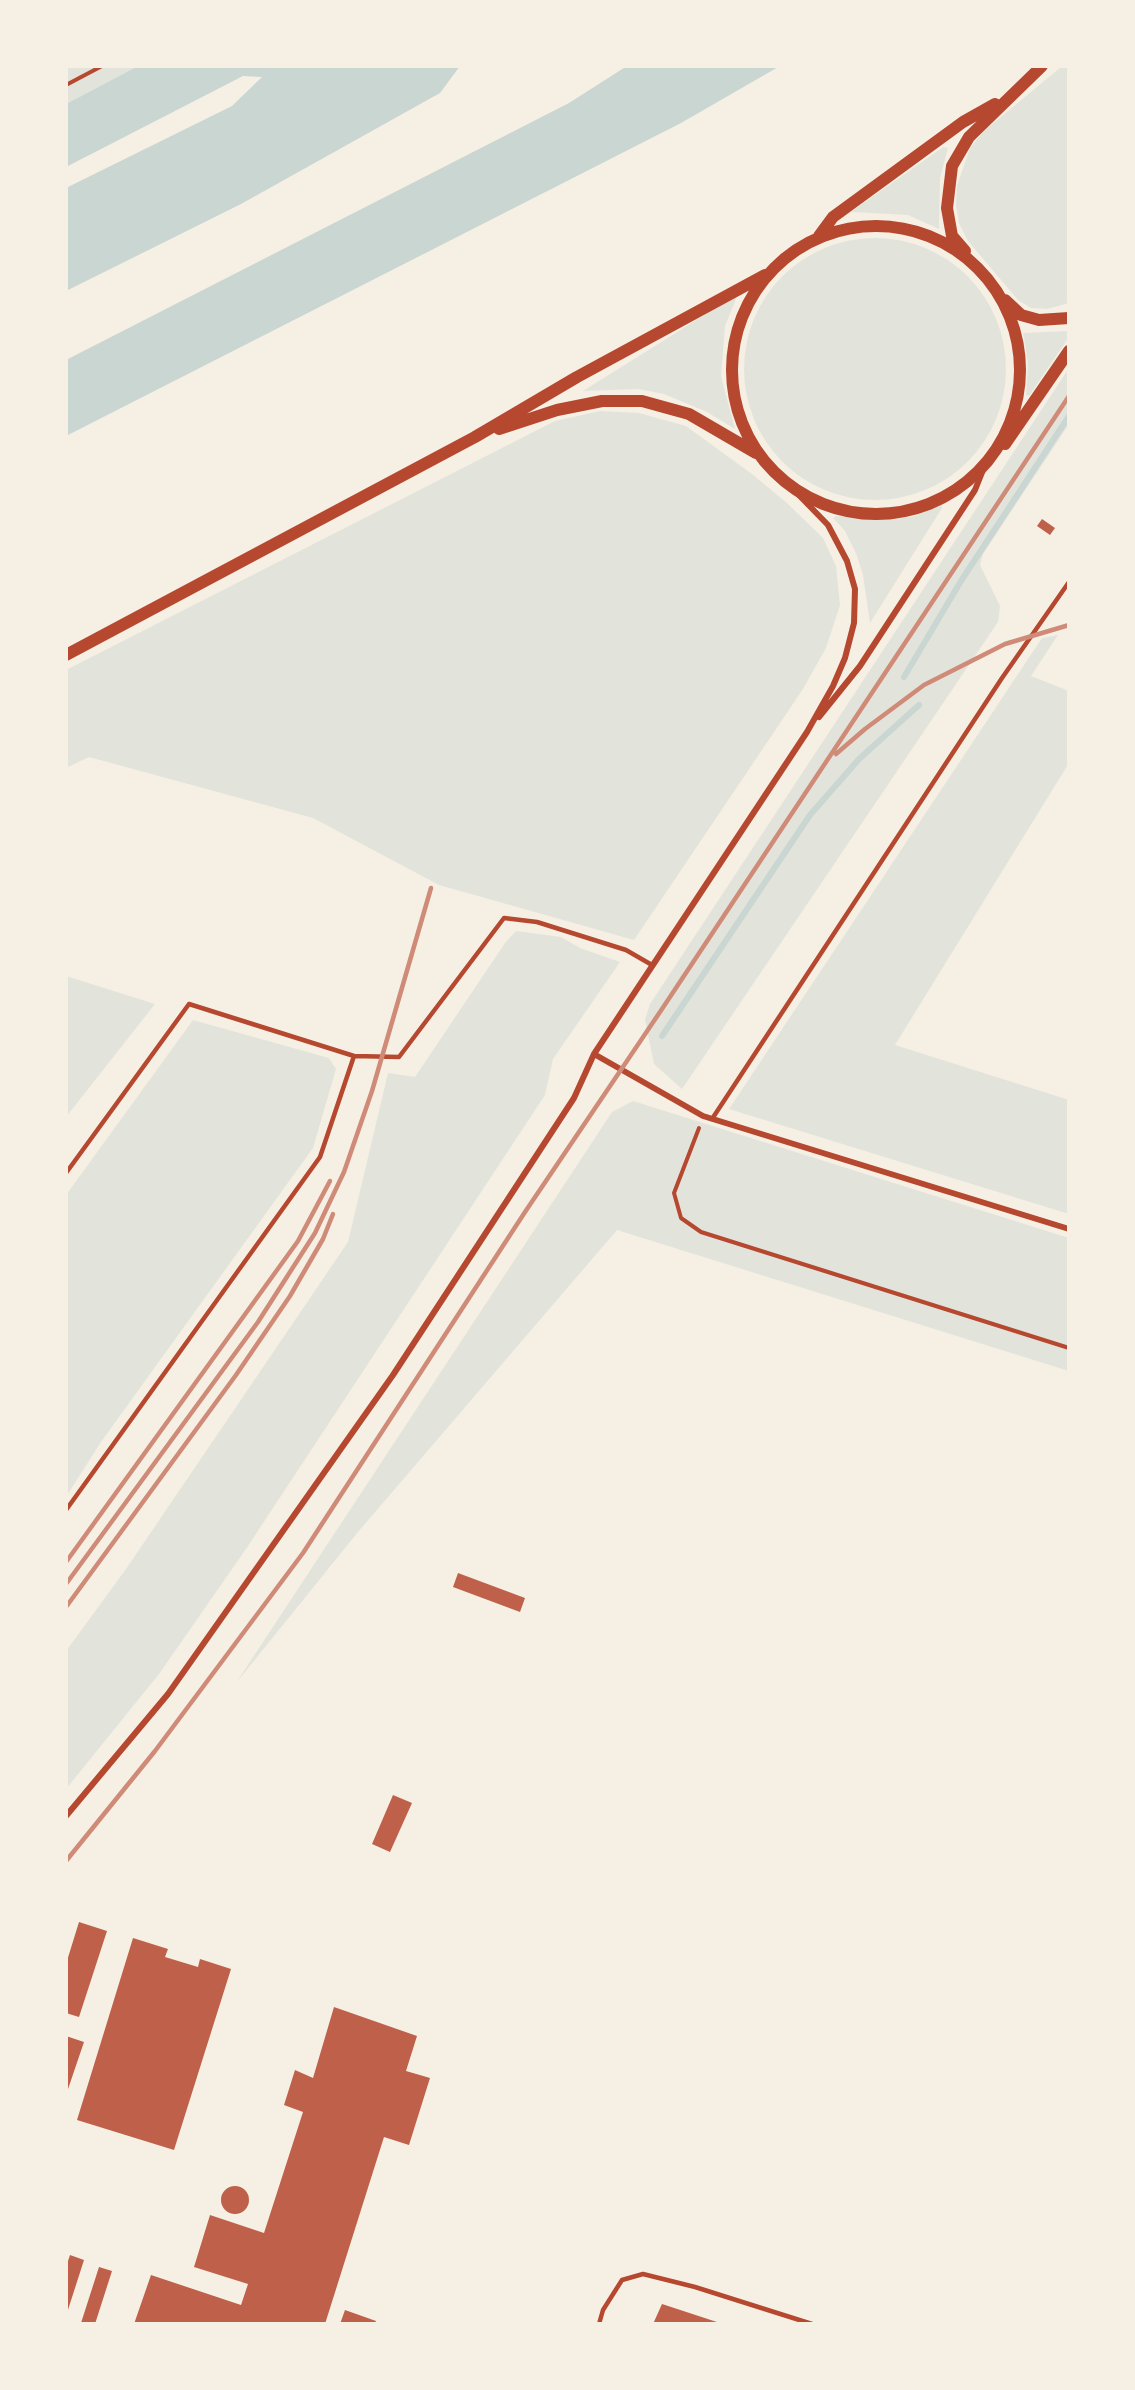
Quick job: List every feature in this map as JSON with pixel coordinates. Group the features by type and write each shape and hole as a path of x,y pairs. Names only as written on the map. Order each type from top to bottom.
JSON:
{"main road":[{"path":"1042,66 969,137 952,166 947,208 952,236 1001,296 1021,315 1055,321 1069,318"},
{"path":"819,236 833,217 963,122 1009,96"},
{"path":"66,655 475,437 606,360 766,274 791,252 819,236 862,225 906,228 946,243 981,270"},
{"path":"766,274 745,306 733,343 731,381 737,409 757,453 773,473 793,489 831,508 872,515 914,510 953,492 988,462 1013,435 1069,351"},
{"path":"988,462 1012,420 1021,379 1017,336 1001,296"},
{"path":"475,437 557,410 602,401 642,401 689,414 757,453"}],"street":[{"path":"66,1816 168,1694 386,1385 574,1098 594,1054 652,965 807,732 860,666 975,490 988,462"},
{"path":"793,489 828,525 847,561 855,589 854,623 845,658 807,732"},
{"path":"594,1054 703,1116 1069,1229"}],"lane":[{"path":"712,1119 1002,678 1069,582"},
{"path":"66,1173 189,1004 354,1056 399,1057 504,918 537,922 626,950 652,965"},
{"path":"66,1510 320,1157 354,1056"},
{"path":"599,2324 603,2310 622,2280 643,2274 695,2287 812,2324"}],"path":[{"path":"66,85 102,66"},
{"path":"703,1116 674,1193 681,1218 701,1232 1069,1348"}],"shaded area":[{"path":"66,66 138,66 66,104"},
{"path":"138,66 460,66 440,93 241,204 66,291 66,188 232,106 262,77 243,76 66,167 66,104"},
{"path":"627,66 780,66 681,123 66,436 66,360 569,103"},
{"path":"1062,66 1069,66 1069,303 1047,309 1031,308 1018,300 968,241 959,223 956,205 957,186 970,148 984,131"},
{"path":"943,147 948,148 940,178 939,229 908,215 851,212"},
{"path":"875,238 901,241 925,248 948,260 976,286 996,319 1003,343 1006,369 1003,395 996,419 984,442 958,470 925,490 901,497 875,500 849,497 825,490 802,478 774,452 754,419 747,395 744,369 747,343 754,319 766,296 792,268 825,248 849,241"},
{"path":"738,294 725,326 721,376 735,429 707,412 664,394 638,389 583,391"},
{"path":"1069,331 1069,337 1029,396 1026,395 1028,363 1023,333"},
{"path":"1069,368 1069,424 983,554 980,565 1000,606 998,622 682,1089 654,1064 645,1020 650,1004"},
{"path":"600,411 639,413 686,426 752,474 787,503 823,538 836,566 840,605 826,648 803,689 634,940 439,885 313,818 89,757 66,768 66,670 555,421"},
{"path":"942,504 942,508 870,623 863,575 856,553 845,531 833,518 837,516 890,520 915,516"},
{"path":"1058,635 1031,676 1069,691 1069,763 895,1045 1069,1100 1069,1214 729,1109 1042,638"},
{"path":"516,931 561,937 580,948 620,962 553,1059 545,1095 246,1549 159,1674 66,1789 66,1651 126,1569 348,1242 388,1073 415,1077 505,943"},
{"path":"66,976 155,1004 66,1117"},
{"path":"193,1020 329,1058 336,1069 313,1148 101,1442 66,1497 66,1195"},
{"path":"633,1101 1069,1238 1069,1371 617,1230 358,1532 236,1683 612,1112"}],"building":[{"path":"1042,519 1055,528 1050,535 1037,526"},
{"path":"458,1573 525,1598 520,1612 453,1587"},
{"path":"393,1795 412,1803 390,1852 372,1844"},
{"path":"79,1922 107,1931 79,2017 66,2013 66,1964"},
{"path":"133,1938 168,1949 165,1957 198,1967 200,1959 231,1969 174,2150 77,2120"},
{"path":"334,2007 417,2036 406,2071 430,2078 409,2145 384,2137 325,2324 134,2324 151,2275 241,2305 248,2284 194,2267 210,2215 264,2233 303,2112 284,2105 295,2070 313,2078"},
{"path":"66,2036 84,2042 66,2095"},
{"path":"235,2186 245,2190 249,2200 245,2210 235,2214 225,2210 221,2200 225,2190"},
{"path":"70,2255 84,2260 66,2316 66,2267"},
{"path":"99,2267 112,2271 95,2324 83,2324 81,2323"},
{"path":"662,2304 723,2324 653,2324"},
{"path":"345,2310 376,2321 375,2324 340,2324"}],"waterway":[{"path":"904,677 961,581 1069,416"},
{"path":"662,1036 810,815 859,759 919,705"}],"railway":[{"path":"66,1861 155,1751 303,1553 525,1212 1069,396"},
{"path":"836,754 924,685 1005,644 1069,625"},
{"path":"66,1584 258,1322 315,1233 344,1172 372,1091 431,888"},
{"path":"66,1562 298,1241 330,1181"},
{"path":"66,1607 236,1375 290,1296 323,1239 333,1214"}]}
